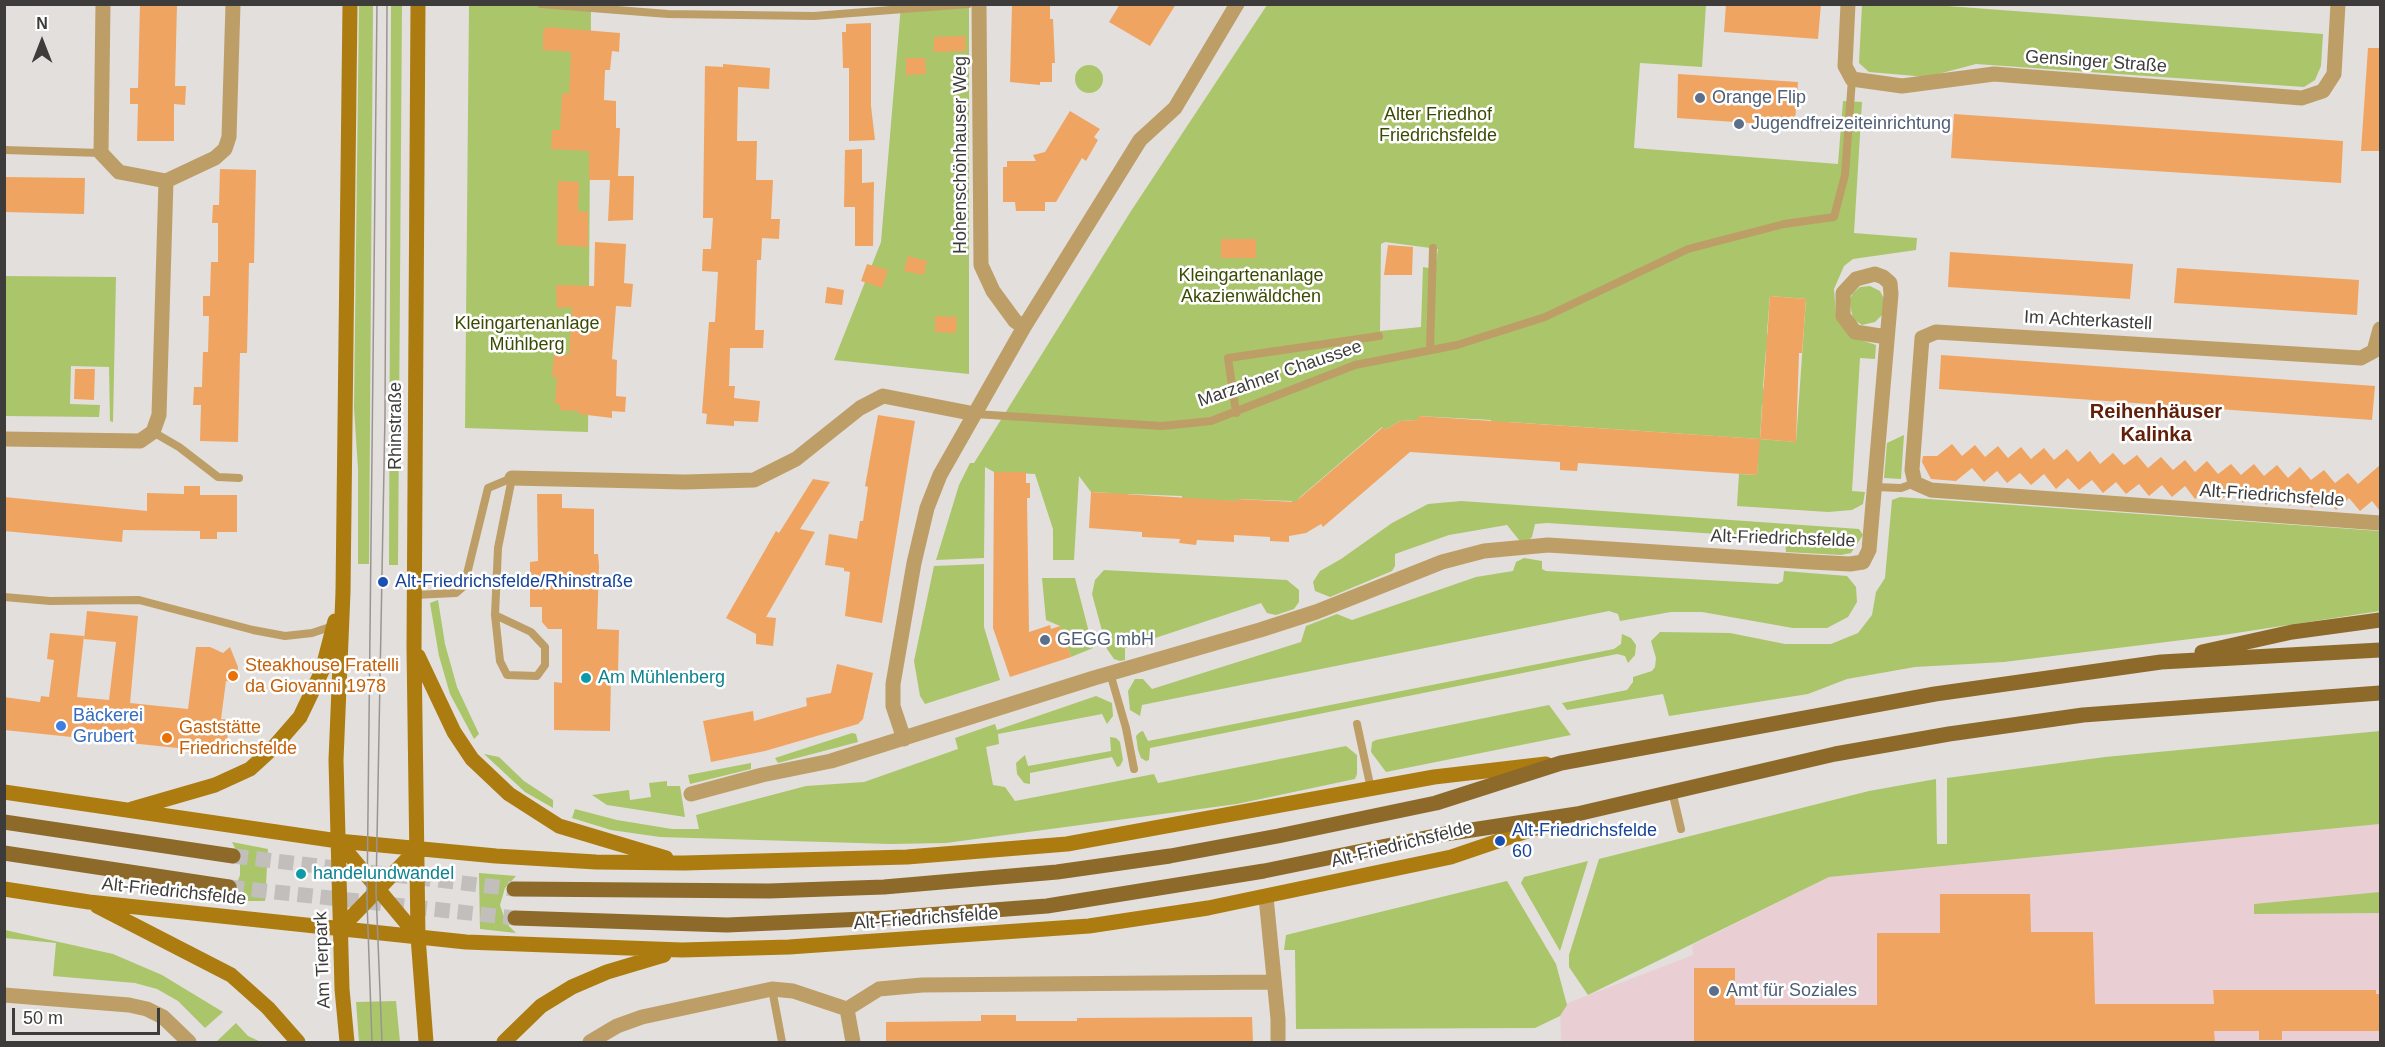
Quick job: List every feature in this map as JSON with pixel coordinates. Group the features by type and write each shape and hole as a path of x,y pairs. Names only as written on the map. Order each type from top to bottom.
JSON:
{"main road":[{"path":"350,4 343,592 336,760 338,841 418,937"},
{"name":"Rhinstraße","path":"417,849 414,595 418,4"},
{"path":"127,810 215,785 250,769 273,748 300,717 322,671 343,592"},
{"path":"2161,662 2292,632 2380,620"},
{"path":"414,647 454,732 472,759 509,794 558,826 684,863"},
{"path":"2161,662 2380,650"},
{"name":"Alt-Friedrichsfelde","path":"514,889 781,891 884,887 1057,872 1181,854 1436,803 1561,763 1935,694 2161,662"},
{"path":"1577,814 1835,754 1948,734 2072,717 2380,693"},
{"path":"4,792 338,841 585,861 684,863 907,857 1067,844 1434,777 1561,763"},
{"name":"Alt-Friedrichsfelde","path":"4,889 88,902 466,942 682,950 789,947 1089,926 1266,897 1451,857 1577,814"},
{"name":"Alt-Friedrichsfelde","path":"515,918 727,925 886,918 1047,906 1264,871 1445,834 1577,814"},
{"path":"4,822 233,856"},
{"name":"Am Tierpark","path":"338,841 340,929 347,1042"},
{"path":"340,929 417,849"},
{"path":"417,849 418,937 426,1042"},
{"name":"Alt-Friedrichsfelde","path":"4,853 230,887"},
{"path":"88,902 231,975 268,1008 298,1042"},
{"path":"504,1042 541,1006 572,987 606,972 682,950"}],"street":[{"path":"103,4 101,153 119,172 166,182 215,158 225,149 230,137 233,4"},
{"name":"Hohenschönhauser Weg","path":"980,4 981,266 993,291 1015,321 1024,327"},
{"path":"904,739 893,706 893,684 914,563 927,508 940,475 1024,327 1140,140 1175,108 1237,4"},
{"path":"1848,4 1845,66 1852,79"},
{"name":"Gensinger Straße","path":"1852,79 1902,86 1994,74 2302,98 2323,91 2334,74 2338,4"},
{"path":"4,439 140,441 153,432 159,415 166,182"},
{"name":"Im Achterkastell","path":"1915,483 1912,470 1921,344 1922,338 1936,332 2361,358 2374,351 2380,329"},
{"name":"Alt-Friedrichsfelde","path":"691,794 762,775 831,761 904,739 1110,673 1305,615 1442,562 1484,551 1548,545 1811,562 1850,564 1863,562 1869,550 1887,337"},
{"path":"512,478 685,483 754,480 796,459 860,408 883,396 975,414"},
{"name":"Alt-Friedrichsfelde","path":"1915,483 1931,490 2380,523"},
{"path":"1266,897 1278,1042"},
{"path":"590,1042 617,1026 642,1017 772,989 793,991 847,1008 879,989 922,985 1274,982"},
{"path":"4,995 129,1005 147,1009 163,1017 189,1042"},
{"path":"847,1008 853,1042"}],"lane":[{"path":"541,4 668,14 814,16 968,4"},
{"name":"Marzahner Chaussee","path":"975,414 1161,426 1192,425 1236,413 1312,380 1355,365 1457,345 1545,316 1688,249 1784,224 1834,217 1845,174 1852,79"},
{"path":"4,150 101,153"},
{"path":"1430,349 1433,248"},
{"path":"1236,413 1228,358 1379,336"},
{"path":"153,432 179,447 218,477 239,478"},
{"path":"414,595 456,593 464,586 488,488 512,478"},
{"path":"495,615 531,632 545,647 544,665 537,676 507,675 500,661 495,615 498,548 512,478"},
{"name":"Alt-Friedrichsfelde","path":"1875,487 1901,488 1915,483"},
{"path":"4,597 51,601 139,600 253,630 285,636 312,633 334,626"},
{"path":"1110,673 1126,728 1134,769"},
{"path":"1357,724 1371,789"},
{"path":"1672,791 1681,829"},
{"path":"772,989 782,1042"}],"shaded area":[{"path":"2380,824 2380,1042 1561,1042 1560,1006 1693,955 1692,945 1829,877"}],"green space":[{"path":"402,4 398,565 389,565 391,5"},
{"name":"Kleingartenanlage Mühlberg","path":"541,4 591,8 588,432 465,428 469,5"},
{"path":"359,5 373,5 369,564 358,564 358,469 354,408"},
{"path":"901,5 969,5 969,374 834,360 881,242"},
{"path":"1267,5 1706,5 1702,67 1640,63 1634,148 1838,164 1843,101 1862,102 1854,233 1917,238 1916,250 1853,259 1844,266 1834,289 1836,315 1855,338 1876,345 1875,359 1860,358 1852,491 1865,492 1863,504 1852,510 1828,512 1737,506 1739,474 1757,475 1759,439 1509,422 1491,424 1491,420 1418,416 1418,420 1400,421 1385,430 1382,427 1299,498 1297,505 1291,501 1182,500 1182,496 1128,494 1127,497 1110,497 1110,493 1091,492 1079,476 1074,560 1053,560 1053,529 1035,474 994,472 985,467 984,558 936,560 959,485 970,463 974,463 1131,211","holes":["1385,242 1438,249 1435,269 1423,267 1421,327 1380,331 1381,244","1770,296 1806,299 1796,442 1760,439 1762,405 1766,404 1763,386 1766,350 1770,350 1767,332"]},
{"path":"1862,5 1934,5 2323,34 2321,66 2315,80 2304,87 1976,64 1927,77 1869,72 1859,63"},
{"path":"1089,65 1099,69 1103,79 1099,89 1089,93 1079,89 1075,79 1079,69"},
{"path":"5,276 116,277 113,422 110,421 109,367 71,366 70,404 100,405 99,417 5,416"},
{"path":"1870,286 1880,291 1883,297 1883,314 1875,322 1862,325 1853,319 1849,300 1860,287"},
{"path":"1904,435 1901,479 1884,478 1887,443"},
{"path":"1900,497 2380,531 2380,611 2223,635 2004,662 1915,667 1847,679 1808,694 1669,716 1663,694 1567,710 1562,703 1627,690 1633,682 1633,677 1652,671 1655,667 1656,658 1651,641 1660,632 1730,633 1785,644 1831,644 1858,633 1872,615 1876,592 1885,578 1892,500"},
{"path":"1461,501 1859,529 1863,535 1851,553 1841,555 1786,552 1785,542 1781,538 1547,523 1535,524 1529,540 1519,540 1507,525 1449,535 1395,554 1395,566 1392,571 1330,597 1315,591 1313,582 1320,571 1392,523 1428,504"},
{"path":"1524,558 1542,561 1542,569 1546,571 1778,584 1783,581 1784,571 1847,576 1856,587 1857,602 1848,617 1827,628 1793,628 1702,612 1671,612 1620,621 1618,614 1609,611 1142,705 1140,716 1130,710 1128,691 1135,679 1143,679 1152,689 1301,642 1306,626 1337,614 1352,620 1476,577 1513,571 1516,562"},
{"path":"984,564 984,627 1000,680 925,704 920,696 914,661 934,566"},
{"path":"1104,570 1287,580 1299,590 1299,602 1294,609 1276,615 1267,613 1261,603 1125,648 1125,660 1120,661 1114,659 1107,649 1092,594 1095,580"},
{"path":"1042,578 1075,578 1093,648 1071,657 1060,626 1046,620"},
{"path":"438,600 445,644 457,687 479,734 474,739 450,694 439,656 430,603"},
{"path":"1622,634 1631,638 1636,645 1635,655 1628,663 1625,656 1617,654 1150,748 1149,760 1146,761 1141,758 1138,750 1136,736 1143,731 1148,741 1614,649 1621,644"},
{"path":"1096,696 1112,703 1113,716 1107,724 1102,714 998,734 999,744 986,747 993,785 1005,787 1015,801 1154,774 1158,783 1346,746 1357,755 1357,774 1355,779 1237,804 946,843 890,844 660,837 611,830 572,818 575,809 617,820 672,829 699,829 696,815 806,786 864,782 958,749 955,738 995,724 997,730"},
{"path":"1549,705 1571,735 1386,772 1371,752 1372,742 1376,740"},
{"path":"2380,731 2380,824 1829,877 1588,995 1569,967 1569,955 1599,859 1869,791 1936,779 1937,844 1947,844 1947,778 2105,757"},
{"path":"852,733 856,734 858,742 778,763 775,758"},
{"path":"1110,737 1120,742 1123,760 1120,766 1117,767 1112,757 1030,773 1030,784 1024,783 1017,774 1016,763 1025,755 1028,766 1111,751"},
{"path":"484,754 499,757 524,781 553,800 553,808 525,792"},
{"path":"751,763 751,769 690,784 688,775"},
{"path":"667,781 667,786 680,786 685,817 607,805 592,795 629,790 630,800 651,797 649,783"},
{"path":"232,842 268,849 265,901 222,901 236,886 240,875 240,858"},
{"path":"1588,861 1560,951 1521,883 1524,877"},
{"path":"479,873 516,876 505,888 500,905 506,923 516,933 480,929"},
{"path":"1507,881 1556,964 1567,1005 1560,1016 1535,1028 1296,1029 1295,950 1284,950 1286,935"},
{"path":"2380,892 2380,913 2254,914 2254,904"},
{"path":"5,930 113,954 162,975 223,1012 205,1028 178,1001 157,989 135,983 53,976 56,943 5,938"},
{"path":"396,1001 400,1042 359,1042 356,1002"},
{"path":"236,1023 248,1036 261,1042 216,1042"}],"building":[{"path":"140,4 177,4 175,86 186,86 185,105 174,104 174,141 137,141 138,104 130,104 130,88 138,88"},
{"path":"1012,4 1050,4 1055,63 1052,63 1052,82 1040,82 1040,85 1010,82"},
{"path":"1120,4 1176,4 1150,46 1109,22"},
{"path":"1726,4 1821,4 1818,39 1724,32"},
{"path":"871,23 871,106 875,140 849,141 849,68 843,68 842,32 846,32 846,24"},
{"path":"547,27 620,33 619,52 612,51 610,70 605,70 604,100 616,101 616,128 620,128 618,176 634,176 633,220 608,221 610,180 589,180 589,151 551,149 552,130 560,130 562,93 569,94 571,52 543,50 543,31"},
{"path":"965,36 966,51 934,52 934,37"},
{"path":"2368,48 2380,48 2380,151 2361,151"},
{"path":"906,58 925,58 926,74 906,75"},
{"path":"723,64 770,68 769,89 738,87 737,141 757,141 756,180 773,180 771,219 780,219 779,239 762,238 761,260 757,260 755,330 764,330 763,348 730,348 729,386 735,386 734,398 760,401 758,422 734,421 734,426 706,424 707,414 702,413 709,322 715,322 718,272 702,271 703,249 711,249 713,218 703,218 705,66 723,67"},
{"path":"1678,74 1798,82 1793,126 1677,118"},
{"path":"1070,111 1100,129 1094,137 1098,140 1086,161 1082,158 1056,202 1045,202 1045,211 1016,211 1015,202 1003,202 1003,167 1007,167 1007,161 1036,161 1033,155 1045,152"},
{"path":"1954,114 2343,141 2341,183 1951,158"},
{"path":"862,149 862,183 874,182 873,246 855,246 855,207 844,207 845,150"},
{"path":"220,169 256,170 254,263 249,263 247,353 240,353 238,442 200,441 201,405 193,405 194,387 202,387 203,352 208,352 209,316 203,316 203,296 210,296 211,262 218,262 218,223 212,223 213,205 219,205"},
{"path":"4,177 85,178 84,214 4,212"},
{"path":"558,181 579,182 578,211 588,212 588,247 557,245"},
{"path":"1221,239 1256,239 1256,258 1221,258"},
{"path":"595,242 626,244 624,283 633,284 631,307 616,306 612,359 617,360 616,396 626,397 625,412 612,411 612,418 579,414 579,411 560,410 560,404 555,404 557,377 552,377 554,354 569,355 572,307 557,308 556,285 594,286"},
{"path":"1388,245 1413,247 1412,275 1384,275"},
{"path":"1950,252 2133,264 2130,299 1948,287"},
{"path":"908,256 927,261 924,275 904,271"},
{"path":"867,264 888,270 882,288 861,281"},
{"path":"2177,268 2359,280 2357,315 2174,303"},
{"path":"827,287 844,290 842,305 825,303"},
{"path":"1770,296 1806,299 1802,353 1799,353 1796,442 1760,439"},
{"path":"935,316 957,317 956,333 935,332"},
{"path":"1941,355 2375,386 2372,420 1939,389"},
{"path":"75,369 95,369 94,400 74,399"},
{"path":"878,415 915,421 882,623 845,616 850,572 844,571 844,568 825,565 829,534 857,539 860,521 863,521 868,487 865,486"},
{"path":"1418,416 1760,439 1757,475 1578,463 1577,471 1560,470 1560,462 1410,452 1323,527 1321,524 1306,533 1289,536 1289,542 1270,541 1270,537 1234,535 1234,542 1197,540 1196,545 1179,543 1180,539 1142,537 1142,532 1089,528 1091,492 1237,501 1237,499 1295,502 1383,427 1385,430 1400,421 1418,420"},
{"path":"1952,444 1962,456 1975,445 1985,457 1998,446 2008,458 2021,447 2031,459 2044,448 2054,460 2067,449 2078,462 2090,451 2100,464 2113,453 2124,465 2137,455 2148,468 2161,457 2173,470 2185,460 2195,472 2207,461 2218,474 2231,464 2241,475 2254,464 2264,476 2277,465 2288,478 2300,467 2311,480 2324,470 2335,483 2348,473 2358,484 2380,465 2380,511 2372,501 2360,511 2349,498 2336,510 2325,497 2312,508 2301,495 2289,506 2279,494 2266,505 2256,492 2243,503 2232,490 2220,501 2208,488 2195,499 2185,486 2172,497 2162,485 2149,496 2139,484 2126,494 2116,482 2103,493 2092,480 2079,490 2068,478 2056,489 2044,474 2031,485 2020,473 2007,483 1997,471 1984,482 1972,468 1956,481 1931,479 1922,462 1923,456 1937,456"},
{"path":"994,472 1026,472 1026,483 1030,483 1030,498 1027,498 1029,632 1050,625 1051,629 1060,626 1071,657 1010,677 993,628"},
{"path":"813,479 830,482 800,529 815,532 766,617 776,618 773,646 756,644 756,634 726,618 776,531 779,533"},
{"path":"184,486 200,486 200,495 237,495 237,532 217,532 217,539 200,539 200,531 123,530 122,542 4,531 4,497 147,511 147,493 184,494"},
{"path":"537,494 562,494 562,508 594,509 594,554 598,554 599,566 597,629 619,630 618,674 611,675 610,731 554,730 554,682 562,683 562,629 548,629 542,622 542,607 530,607 530,562 538,561"},
{"path":"87,611 138,616 130,703 188,709 196,647 210,647 223,653 230,647 238,667 236,683 226,681 221,719 229,720 226,753 4,730 4,697 40,702 41,696 49,697 54,660 47,659 50,633 84,636 77,697 109,700 116,642 84,639"},
{"path":"837,664 873,673 863,719 858,724 765,751 711,762 703,721 753,711 754,721 807,706 806,698 831,693"},
{"path":"1940,894 2030,894 2031,932 2093,932 2095,1004 2214,1004 2213,990 2376,990 2376,994 2380,994 2380,1031 2282,1031 2282,1040 2259,1040 2259,1031 2214,1031 2215,1042 1694,1042 1694,968 1735,968 1735,1005 1877,1005 1877,933 1940,933"},
{"path":"981,1015 1016,1015 1016,1021 1077,1021 1077,1018 1252,1017 1253,1042 886,1042 886,1022 981,1021"}],"tunnel":[{"path":"233,856 514,889"},
{"path":"229,887 515,918"}],"tram line":[{"path":"372,1042 367,901 377,4"},
{"path":"382,1042 376,891 385,415 387,4"}],"place":[{"name":"Orange Flip","path":"1700,98"},
{"name":"Jugendfreizeiteinrichtung","path":"1739,124"},
{"name":"Alt-Friedrichsfelde/Rhinstraße","path":"383,582"},
{"name":"GEGG mbH","path":"1045,640"},
{"name":"Steakhouse Fratelli da Giovanni 1978","path":"233,676"},
{"name":"Am Mühlenberg","path":"586,678"},
{"name":"Bäckerei Grubert","path":"61,726"},
{"name":"Gaststätte Friedrichsfelde","path":"167,738"},
{"name":"Alt-Friedrichsfelde 60","path":"1500,841"},
{"name":"handelundwandel","path":"301,874"},
{"name":"Amt für Soziales","path":"1714,991"}],"district":[{"name":"Reihenhäuser Kalinka","path":"2156,424"}],"park label":[{"name":"Alter Friedhof Friedrichsfelde","path":"1438,125"},
{"name":"Kleingartenanlage Akazienwäldchen","path":"1251,286"}]}
